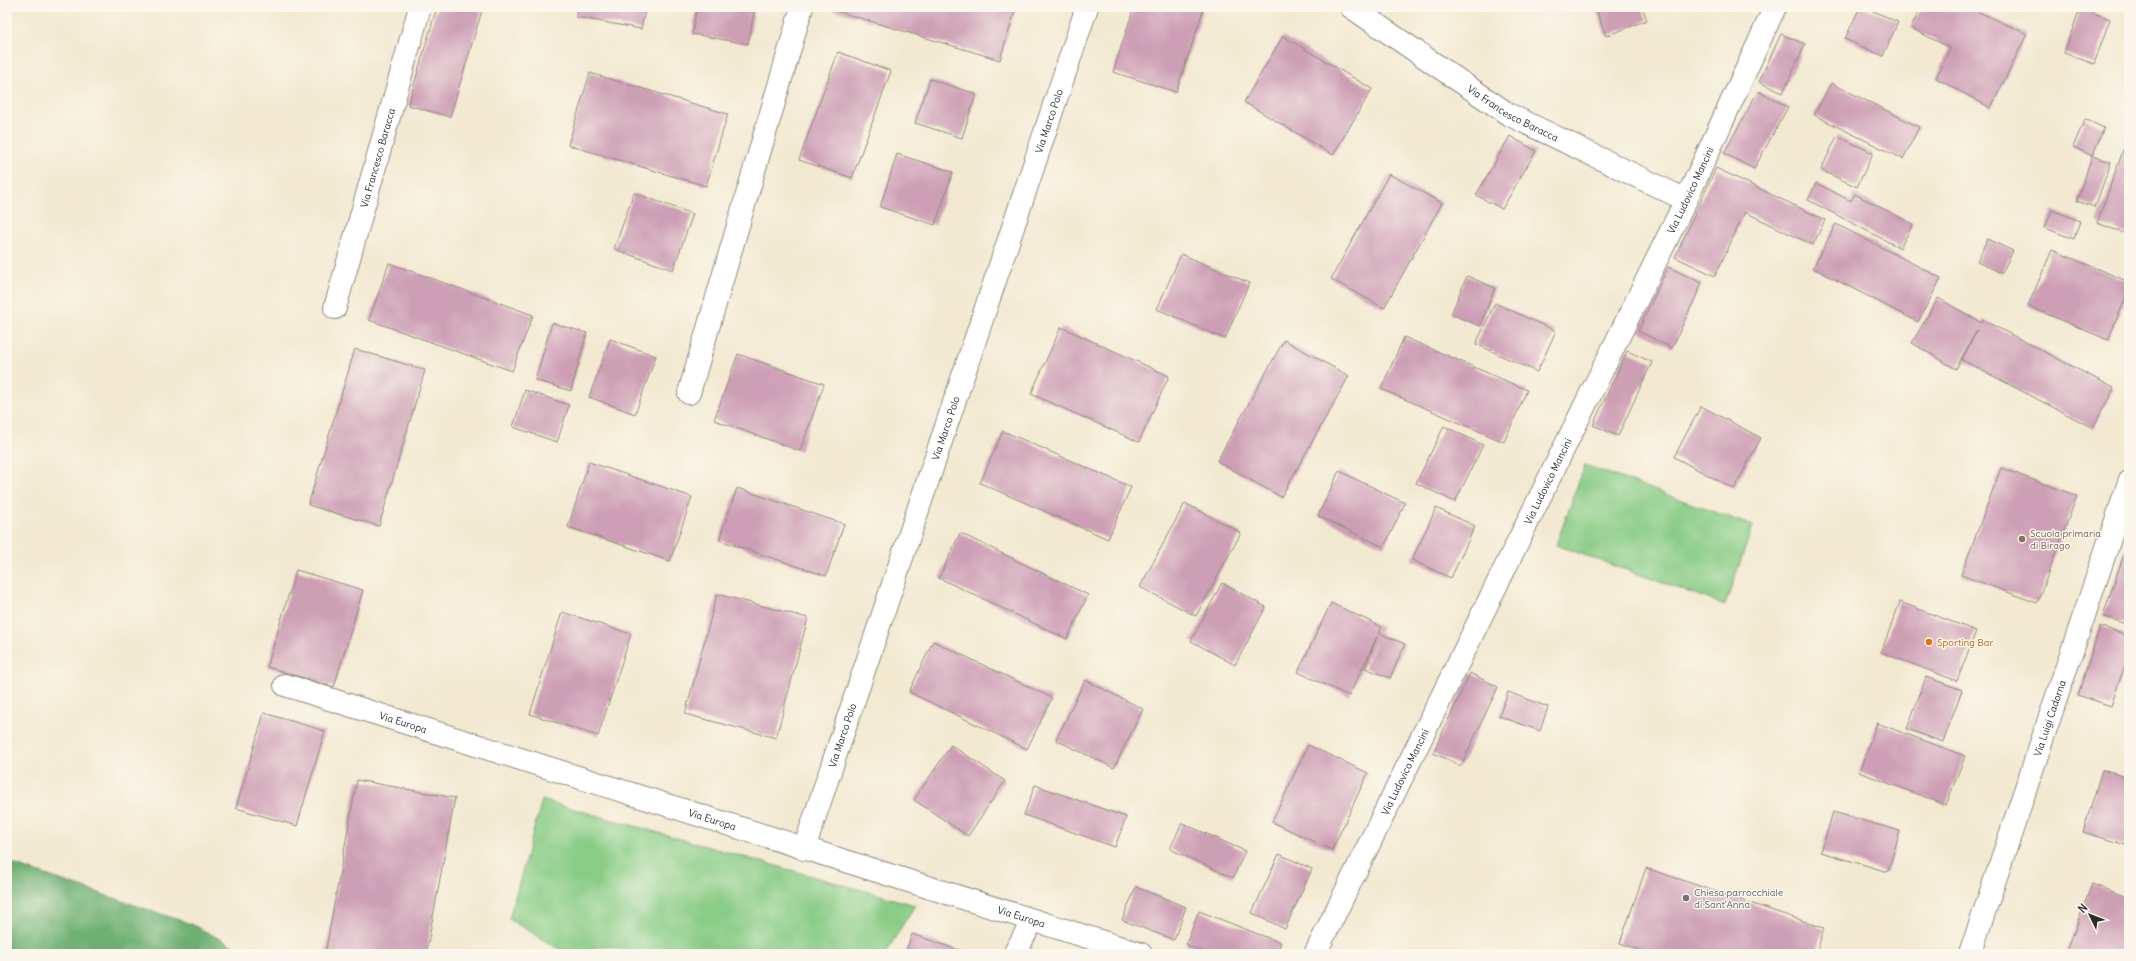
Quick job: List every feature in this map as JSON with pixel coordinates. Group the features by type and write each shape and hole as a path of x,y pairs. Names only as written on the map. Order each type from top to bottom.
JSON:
{"street":[{"name":"Via Francesco Baracca","path":"335,308 420,7"},
{"path":"689,393 802,7"},
{"name":"Via Marco Polo","path":"804,849 1088,7"},
{"name":"Via Francesco Baracca","path":"1351,7 1508,114 1686,200"},
{"name":"Via Ludovico Mancini","path":"1315,954 1686,200 1775,7"},
{"name":"Via Luigi Cadorna","path":"1970,954 2129,482"},
{"name":"Via Europa","path":"285,685 1141,954"},
{"path":"1014,954 1033,920"}],"green space":[{"path":"1585,465 1753,526 1725,605 1556,545"},
{"path":"542,800 915,905 885,954 630,954 620,949 608,946 596,948 586,954 567,954 509,919"},
{"path":"7,862 191,924 249,954 7,954"}],"building":[{"path":"437,7 483,7 450,117 408,105"},
{"path":"577,7 646,7 641,29 576,17"},
{"path":"697,7 755,7 748,44 692,34"},
{"path":"833,7 1000,7 1015,11 1000,60 833,10"},
{"path":"1134,7 1190,7 1203,11 1176,92 1113,72"},
{"path":"1595,7 1642,7 1647,20 1606,36"},
{"path":"1860,7 1864,7 1898,22 1883,56 1845,39"},
{"path":"1921,7 1968,7 2027,34 1991,108 1936,78 1950,48 1911,28"},
{"path":"2080,8 2110,19 2094,64 2064,53"},
{"path":"1781,34 1805,44 1783,93 1759,82"},
{"path":"1283,36 1372,89 1333,155 1244,102"},
{"path":"838,52 891,71 852,178 799,160"},
{"path":"590,73 728,114 706,186 568,145"},
{"path":"930,79 976,94 962,138 915,123"},
{"path":"1831,83 1919,127 1903,159 1814,115"},
{"path":"1758,91 1788,107 1754,169 1724,153"},
{"path":"2085,119 2104,128 2092,156 2073,147"},
{"path":"1510,136 1536,151 1502,209 1476,195"},
{"path":"1837,136 1873,153 1857,187 1821,170"},
{"path":"2124,148 2129,150 2129,235 2097,223"},
{"path":"897,154 953,172 935,225 880,207"},
{"path":"2092,156 2111,162 2095,207 2077,201"},
{"path":"1716,168 1825,220 1813,245 1745,212 1715,276 1675,257"},
{"path":"1389,174 1442,203 1384,308 1331,279"},
{"path":"1816,183 1851,201 1855,194 1913,224 1900,248 1808,200"},
{"path":"634,193 693,214 673,270 614,249"},
{"path":"2052,210 2080,221 2074,239 2045,228"},
{"path":"1836,224 1941,278 1918,322 1813,268"},
{"path":"1987,239 2013,251 2002,273 1977,262"},
{"path":"2052,250 2129,282 2129,290 2108,340 2028,306"},
{"path":"1181,254 1249,283 1225,339 1157,309"},
{"path":"389,263 533,315 512,371 369,320"},
{"path":"1668,267 1702,283 1672,348 1638,331"},
{"path":"1467,276 1495,288 1480,326 1451,314"},
{"path":"1938,298 1982,323 1983,320 2114,388 2093,428 1962,360 1977,330 1956,369 1912,343"},
{"path":"1495,303 1556,331 1537,372 1476,344"},
{"path":"552,323 587,333 571,391 535,380"},
{"path":"1061,327 1169,376 1139,442 1031,394"},
{"path":"1404,337 1527,390 1504,442 1381,389"},
{"path":"610,339 656,356 635,414 589,397"},
{"path":"1284,340 1349,376 1281,497 1217,461"},
{"path":"355,349 425,370 379,526 308,505"},
{"path":"1627,351 1652,362 1618,436 1593,425"},
{"path":"738,354 824,384 800,451 714,420"},
{"path":"525,390 569,405 557,442 513,427"},
{"path":"1701,406 1761,438 1734,489 1674,457"},
{"path":"1444,426 1483,445 1455,502 1416,483"},
{"path":"1003,431 1131,487 1108,539 980,483"},
{"path":"589,462 692,497 670,561 568,527"},
{"path":"2001,468 2077,496 2037,603 1961,575"},
{"path":"1339,471 1405,503 1384,547 1318,516"},
{"path":"737,488 844,524 826,576 719,540"},
{"path":"1185,503 1241,533 1196,616 1140,587"},
{"path":"1436,508 1475,526 1451,578 1412,560"},
{"path":"960,533 1088,595 1067,639 939,578"},
{"path":"2129,539 2129,625 2103,616"},
{"path":"296,570 363,590 334,687 267,667"},
{"path":"1222,583 1266,607 1235,665 1191,641"},
{"path":"717,594 808,618 776,738 685,714"},
{"name":"Sporting Bar","path":"1900,602 1976,631 1957,681 1881,652"},
{"path":"1331,603 1382,627 1379,633 1405,644 1390,678 1365,668 1377,637 1349,696 1298,672"},
{"path":"562,612 631,634 598,736 530,714"},
{"path":"2100,626 2129,636 2129,653 2111,706 2078,695"},
{"path":"933,641 1052,698 1027,749 909,692"},
{"path":"1470,673 1498,687 1461,766 1433,753"},
{"path":"1926,677 1962,690 1943,742 1907,729"},
{"path":"1085,680 1143,709 1114,768 1056,740"},
{"path":"1508,692 1548,707 1540,731 1499,716"},
{"path":"264,713 325,731 297,826 236,808"},
{"path":"1877,723 1965,756 1946,805 1859,772"},
{"path":"951,745 1005,781 968,836 914,800"},
{"path":"1308,745 1368,773 1332,850 1272,822"},
{"path":"2102,770 2129,778 2129,846 2083,832"},
{"path":"357,780 455,798 426,954 325,954"},
{"path":"1035,785 1126,817 1115,847 1024,815"},
{"path":"1833,812 1900,831 1888,872 1821,852"},
{"path":"1182,823 1245,851 1233,878 1170,849"},
{"path":"1279,854 1312,869 1285,929 1252,913"},
{"name":"Chiesa parrocchiale di Sant'Anna","path":"1646,868 1824,928 1816,954 1651,954 1620,943"},
{"path":"2092,884 2129,898 2129,954 2066,954"},
{"path":"1136,887 1186,907 1174,940 1122,920"},
{"path":"1199,911 1281,943 1276,954 1209,954 1186,945"},
{"path":"912,934 964,952 963,954 905,954"}],"place":[{"name":"Scuola primaria di Birago","path":"2022,539"},
{"name":"Sporting Bar","path":"1929,642"},
{"name":"Chiesa parrocchiale di Sant'Anna","path":"1686,898"}]}
